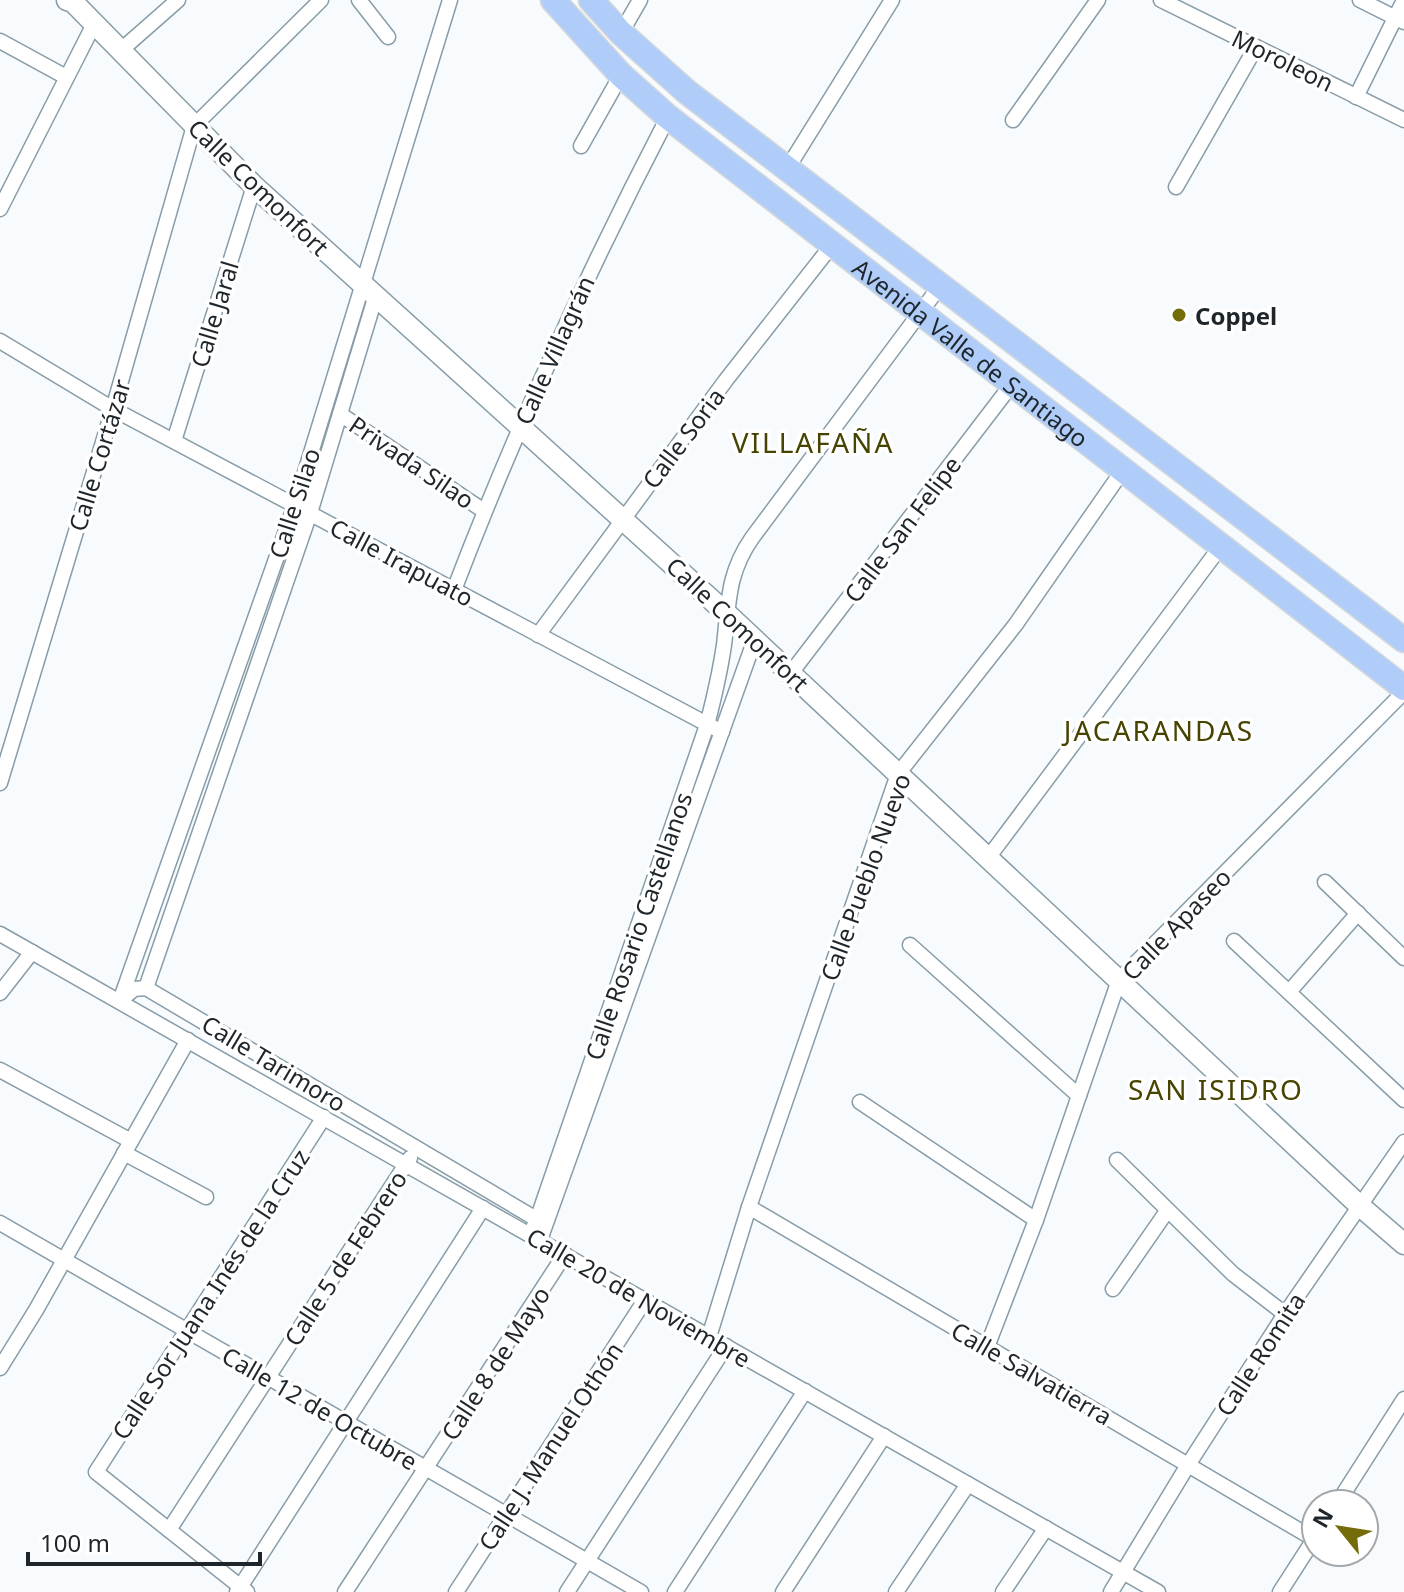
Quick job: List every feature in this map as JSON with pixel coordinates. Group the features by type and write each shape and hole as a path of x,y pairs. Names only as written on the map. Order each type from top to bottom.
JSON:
{"main road":[{"name":"Avenida Valle de Santiago","path":"553,0 621,75 668,117 1404,690"},
{"name":"Avenida Valle de Santiago","path":"591,0 621,33 687,92 1404,640"}],"street":[{"path":"120,51 178,0"},
{"path":"194,126 321,0"},
{"path":"359,0 388,37"},
{"name":"Calle Silao","path":"146,988 310,513 340,414 369,289 450,0"},
{"path":"621,33 640,0"},
{"path":"787,169 892,0"},
{"path":"1013,120 1098,0"},
{"name":"Moroleon","path":"1161,0 1404,120"},
{"path":"1360,0 1400,20"},
{"path":"1356,97 1400,20 1404,0"},
{"name":"Calle Comonfort","path":"71,1 254,186 755,639 1404,1244"},
{"path":"0,209 94,24"},
{"path":"0,41 66,77"},
{"path":"1176,187 1256,47"},
{"path":"581,146 621,75"},
{"name":"Calle Villagrán","path":"454,590 484,511 572,308 668,117"},
{"name":"Calle Cortázar","path":"0,783 113,409 194,126"},
{"name":"Calle Jaral","path":"174,441 254,186"},
{"name":"Calle Soria","path":"538,635 623,518 832,245"},
{"name":"Calle Rosario Castellanos","path":"542,1223 707,725 720,669 731,581 743,551 940,286"},
{"name":"Calle Silao","path":"120,1001 369,289"},
{"name":"Calle Irapuato","path":"0,341 113,409 722,732"},
{"name":"Calle San Felipe","path":"791,673 1012,384"},
{"name":"Privada Silao","path":"340,414 484,511"},
{"name":"Calle Pueblo Nuevo","path":"709,1337 749,1207 898,774 1016,624 1123,470"},
{"path":"988,858 1221,546"},
{"name":"Calle Rosario Castellanos","path":"535,1237 755,639"},
{"name":"Calle Apaseo","path":"987,1347 1036,1220 1119,980 1404,690"},
{"path":"1325,882 1404,958"},
{"path":"1289,992 1358,913"},
{"path":"0,934 120,1001 128,992 146,988"},
{"path":"1234,941 1404,1100"},
{"path":"910,945 1079,1096"},
{"path":"0,993 32,952"},
{"name":"Calle Tarimoro","path":"146,988 542,1223"},
{"name":"Calle 20 de Noviembre","path":"120,1001 1158,1592"},
{"path":"0,1368 188,1040"},
{"path":"0,1070 206,1197"},
{"path":"860,1102 1036,1220"},
{"name":"Calle Sor Juana Inés de la Cruz","path":"169,1530 96,1472 324,1117"},
{"name":"Calle Romita","path":"1129,1575 1188,1465 1285,1314 1404,1142"},
{"name":"Calle 5 de Febrero","path":"169,1530 416,1148"},
{"path":"1117,1160 1233,1274 1285,1314"},
{"name":"Calle Salvatierra","path":"749,1207 1300,1528"},
{"path":"169,1530 241,1590 483,1208"},
{"path":"1113,1289 1167,1211"},
{"name":"Calle 12 de Octubre","path":"0,1223 641,1592"},
{"name":"Calle 8 de Mayo","path":"345,1592 565,1254"},
{"name":"Calle J. Manuel Othón","path":"456,1592 645,1300"},
{"path":"567,1592 726,1346"},
{"path":"675,1592 805,1391"},
{"path":"1347,1488 1404,1399"},
{"path":"783,1592 884,1436"},
{"path":"896,1592 968,1484"},
{"path":"1003,1592 1046,1528"},
{"path":"1280,1592 1300,1561"},
{"path":"1111,1592 1129,1575"},
{"path":"1124,1592 1129,1575"}],"place":[{"name":"Coppel","path":"1179,315"}],"district":[{"name":"VILLAFAÑA","path":"813,442"},
{"name":"JACARANDAS","path":"1159,730"},
{"name":"SAN ISIDRO","path":"1216,1089"}]}
